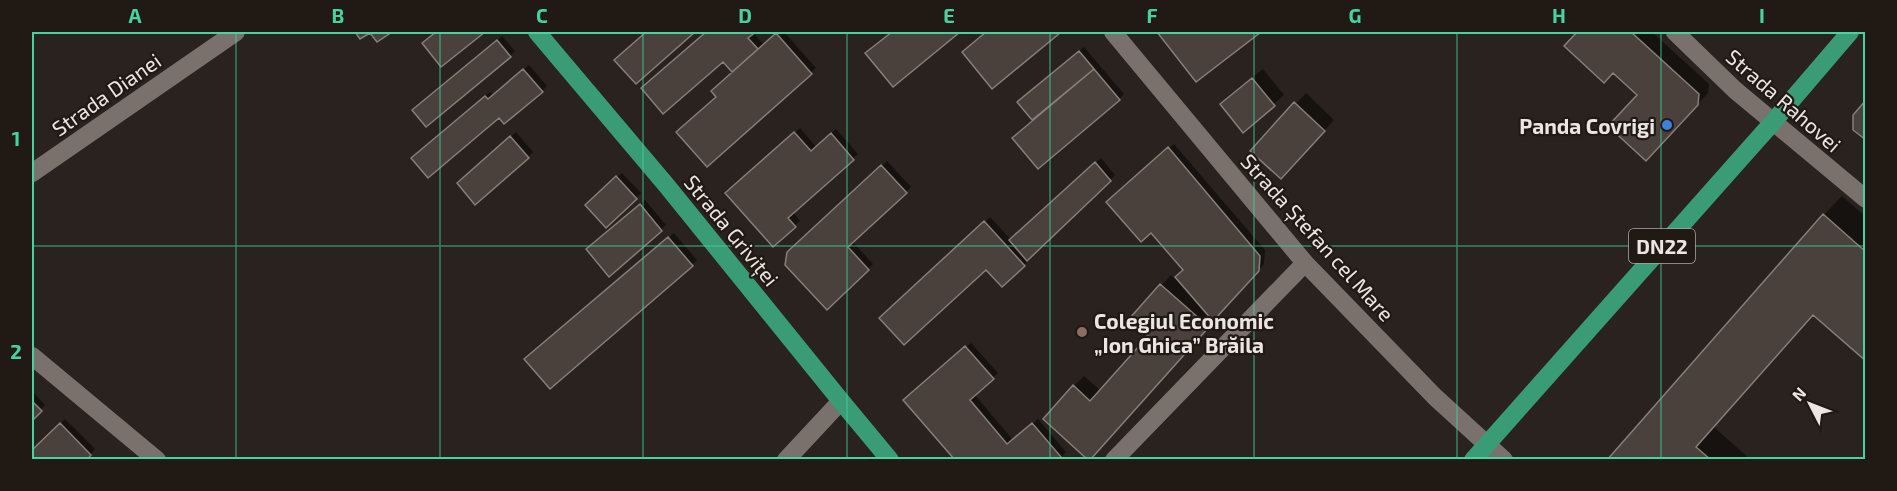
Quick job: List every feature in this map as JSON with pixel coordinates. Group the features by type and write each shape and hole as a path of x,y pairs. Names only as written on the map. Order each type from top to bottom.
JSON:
{"main road":[{"name":"Strada Griviței","path":"537,32 891,459"},
{"name":"DN22","path":"1473,459 1773,122 1850,32"}],"street":[{"name":"Strada Dianei","path":"32,173 236,32"},
{"name":"Strada Ștefan cel Mare","path":"1113,32 1305,263 1435,397 1504,459"},
{"name":"Strada Rahovei","path":"1675,32 1773,122 1866,200"},
{"path":"1114,459 1305,263"},
{"path":"32,356 157,459"},
{"path":"786,459 841,401"}],"building":[{"path":"355,32 392,32 377,42 370,33 360,39"},
{"path":"436,32 485,32 441,67 422,43"},
{"path":"646,32 695,32 636,84 614,60"},
{"path":"706,32 756,32 748,38 758,49 732,72 723,62 663,114 641,88"},
{"path":"892,32 960,32 893,87 865,53"},
{"path":"986,32 1060,33 992,89 962,52"},
{"path":"1157,32 1261,32 1196,82"},
{"path":"1577,32 1631,32 1699,94 1698,105 1646,161 1608,126 1637,95 1613,73 1604,83 1564,46"},
{"path":"776,33 812,74 707,167 676,132 716,97 711,91"},
{"path":"497,40 511,57 426,127 412,110"},
{"path":"1079,51 1094,69 1032,120 1017,102"},
{"path":"523,69 543,92 504,124 499,118 428,178 411,158 485,96 488,99"},
{"path":"1094,69 1120,100 1038,169 1012,138"},
{"path":"1252,78 1275,106 1243,133 1220,104"},
{"path":"1866,100 1866,140 1853,130 1853,115"},
{"path":"1294,102 1325,131 1281,179 1250,151"},
{"path":"794,132 811,151 831,133 854,160 788,218 796,227 773,247 725,193"},
{"path":"510,136 529,158 475,205 457,183"},
{"path":"1168,147 1260,256 1259,271 1213,321 1175,277 1183,270 1151,233 1141,242 1106,202"},
{"path":"1095,162 1111,181 1027,261 1009,240"},
{"path":"881,165 907,193 848,247 869,270 827,310 785,265 787,252"},
{"path":"616,176 637,199 606,228 585,205"},
{"path":"640,204 662,231 609,277 586,249"},
{"path":"1823,214 1866,252 1866,361 1813,315 1696,447 1711,460 1607,460"},
{"path":"984,221 1025,266 1002,287 986,270 904,345 879,318"},
{"path":"668,237 693,266 550,389 524,359"},
{"path":"1160,284 1209,327 1088,460 1043,419 1073,385 1090,401 1148,336 1129,319"},
{"path":"965,346 994,379 970,400 1007,444 1032,423 1062,458 1061,460 955,460 903,400"},
{"path":"32,401 42,411 32,421"},
{"path":"60,423 91,455 87,460 32,460 32,450"}],"place":[{"name":"Panda Covrigi","path":"1667,125"},
{"name":"Colegiul Economic „Ion Ghica” Brăila","path":"1082,332"}]}
